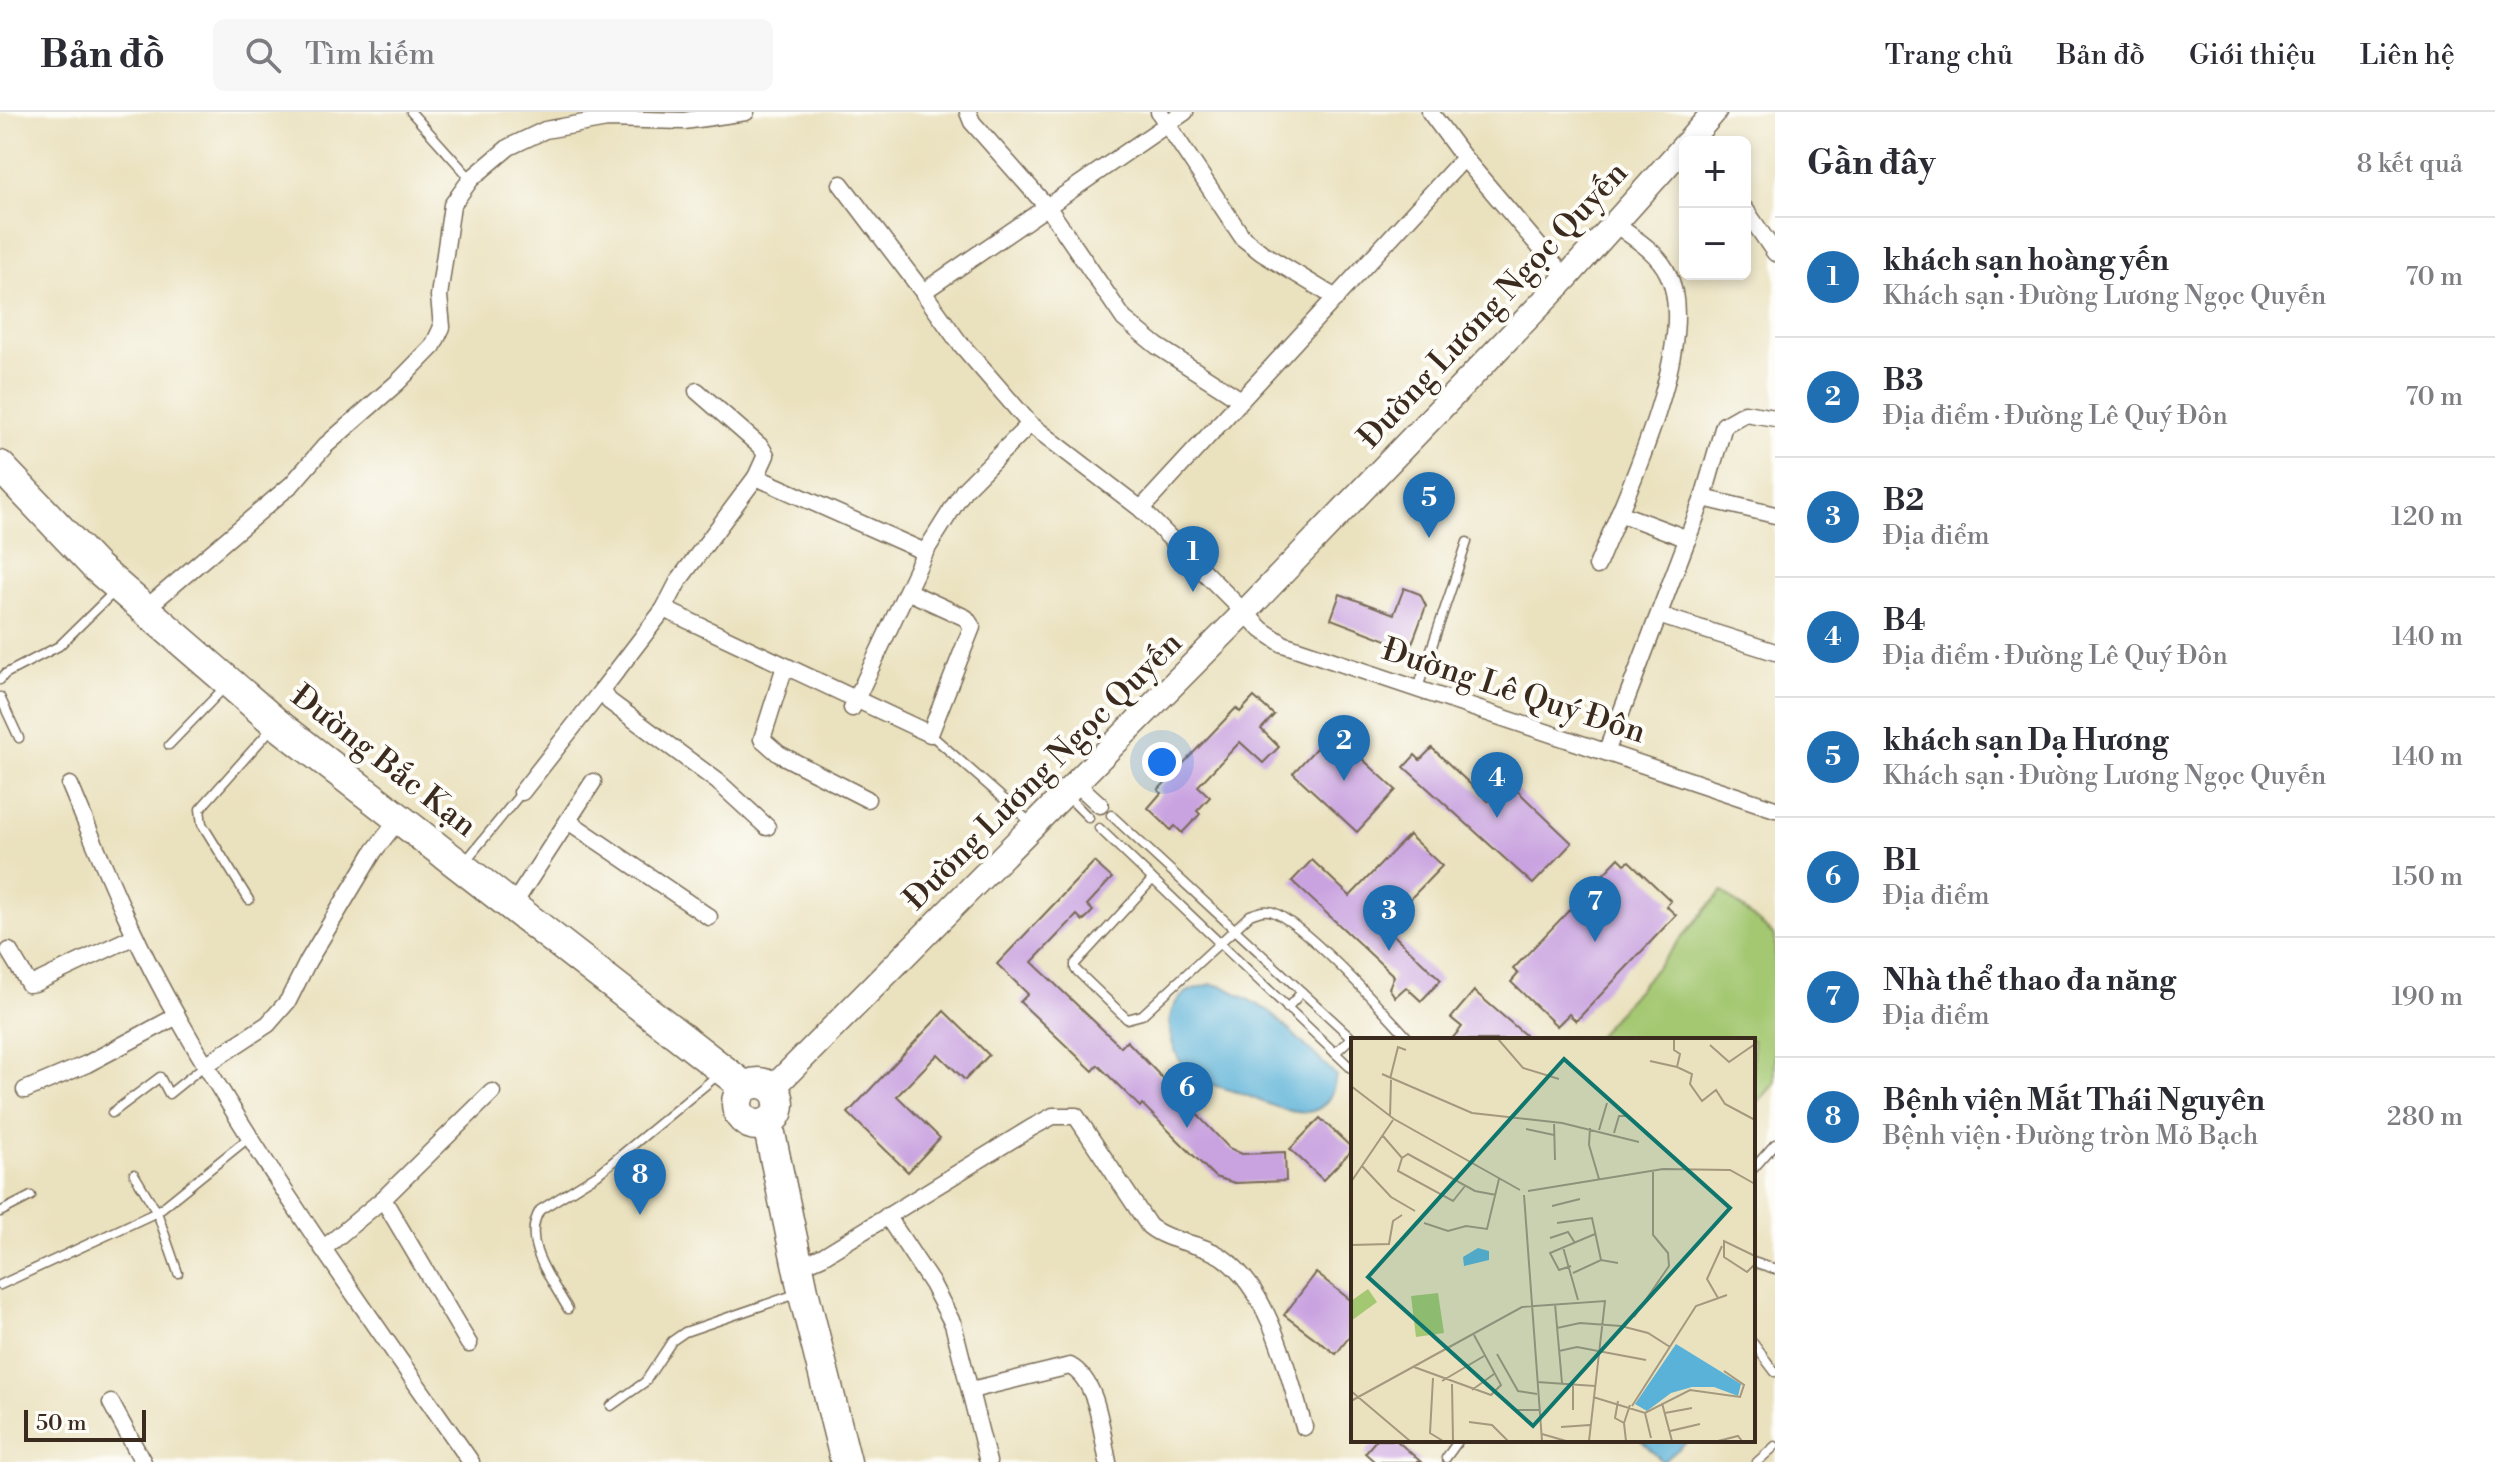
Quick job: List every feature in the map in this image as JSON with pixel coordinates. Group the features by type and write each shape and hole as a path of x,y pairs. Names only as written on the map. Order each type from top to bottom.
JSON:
{"highway":[{"name":"Đường Bắc Kạn","path":"0,466 119,587 276,723 511,908 747,1082"},
{"path":"747,1082 738,1095 740,1116 758,1126 768,1124 800,1279 846,1462"}],"main road":[{"name":"Đường Lương Ngọc Quyến","path":"1694,136 1714,112"},
{"name":"Đường Lương Ngọc Quyến","path":"747,1082 1034,825 1246,611 1566,278 1679,154"}],"street":[{"path":"145,609 292,484 325,446 398,382 433,346 442,327 439,296 452,205 471,179 509,147 545,130 607,119 652,116 684,121 746,112"},
{"path":"968,112 972,122 1049,209 1124,319 1157,346 1241,400"},
{"path":"923,292 1049,209 1163,118 1185,112"},
{"path":"1430,112 1464,158 1566,278"},
{"path":"1163,118 1243,238 1336,298"},
{"path":"1141,509 1464,158"},
{"name":"Đường Lê Quý Đôn","path":"841,184 958,341 1030,424 1141,509 1262,630 1283,644 1607,750 1775,809"},
{"path":"1751,218 1775,253"},
{"path":"1597,566 1671,371 1678,321 1676,293 1667,271 1648,249 1615,224"},
{"path":"522,792 664,609 679,580 756,477 766,455 761,447 697,391"},
{"path":"1607,750 1661,616 1703,498 1724,425 1745,413 1775,418"},
{"path":"854,704 925,552 964,490 1030,424"},
{"path":"756,477 925,552"},
{"path":"1703,498 1775,515"},
{"path":"1619,513 1688,539"},
{"path":"664,609 785,666 854,704 930,734 972,627 966,618 907,591"},
{"path":"1661,616 1775,652"},
{"path":"785,666 762,739 779,754 867,799"},
{"path":"602,690 609,701 717,781 767,827"},
{"path":"511,908 593,782"},
{"path":"70,785 135,936 177,1016 323,1249 471,1462"},
{"path":"1070,788 1100,813"},
{"path":"207,1064 268,1024 288,1001 308,961 374,851 399,819"},
{"path":"568,821 709,917"},
{"path":"9,951 29,984 135,936"},
{"path":"25,1090 87,1064 177,1016"},
{"path":"323,1249 383,1199 492,1092"},
{"path":"800,1279 823,1256 1053,1116 1076,1116 1149,1226 1159,1235 1222,1256 1246,1283 1274,1329 1304,1427"},
{"path":"383,1199 469,1344"},
{"path":"887,1216 945,1306 971,1390 988,1462"},
{"path":"971,1390 1070,1366 1082,1372 1089,1386 1108,1462"},
{"path":"111,1403 143,1462"}],"lane":[{"path":"411,112 471,179"},
{"path":"1418,688 1467,542"},
{"path":"0,680 5,674 59,646 119,587"},
{"path":"169,745 229,683"},
{"path":"0,697 19,738"},
{"path":"249,900 202,824 200,809 276,723"},
{"path":"930,734 1034,825"},
{"path":"461,867 522,792"},
{"path":"1100,813 1236,929 1352,1038"},
{"path":"1099,828 1351,1068"},
{"path":"1152,880 1075,964 1075,969 1127,1019 1135,1019 1220,946 1250,915 1264,910 1275,913 1338,967 1408,1038"},
{"path":"1287,1008 1302,992"},
{"path":"1335,1053 1351,1041"},
{"path":"112,1113 160,1077 169,1094 207,1064"},
{"path":"568,1309 535,1245 534,1219 540,1210 747,1082"},
{"path":"1,1283 157,1212 251,1136"},
{"path":"1755,1167 1775,1144"},
{"path":"134,1174 157,1212 178,1273"},
{"path":"0,1212 31,1196"},
{"path":"1755,1263 1775,1269"},
{"path":"611,1406 639,1388 672,1341 685,1332 800,1279"},
{"path":"1755,1346 1775,1372"},
{"path":"1446,1458 1458,1442"},
{"path":"1757,1462 1775,1446"}],"green space":[{"path":"1722,891 1775,936 1775,1083 1755,1106 1755,1038 1596,1038"}],"water":[{"path":"1212,984 1225,987 1269,1011 1336,1075 1331,1094 1322,1106 1311,1112 1283,1109 1196,1080 1189,1073 1172,1043 1172,1009 1185,994"},
{"path":"1643,1442 1687,1442 1663,1462"}],"building":[{"path":"1404,588 1420,594 1426,606 1410,649 1331,619 1340,594 1394,614"},
{"path":"1254,697 1274,715 1261,729 1279,747 1263,763 1240,742 1198,786 1210,797 1197,811 1200,814 1182,833 1175,826 1171,830 1148,808 1161,793 1158,790 1236,708 1240,712"},
{"path":"1332,731 1396,790 1357,832 1293,773"},
{"path":"1432,748 1488,801 1507,781 1572,843 1533,884 1404,767 1415,755 1420,760"},
{"path":"1409,835 1442,866 1384,926 1441,980 1421,1001 1406,987 1395,997 1389,988 1394,976 1292,881 1312,860 1350,896"},
{"path":"1619,858 1625,864 1629,861 1671,901 1666,906 1676,915 1576,1021 1569,1014 1557,1026 1511,982 1518,974 1513,969"},
{"path":"1094,862 1112,878 1087,905 1093,911 1083,921 1077,915 1032,962 1121,1047 1127,1041 1229,1148 1242,1154 1285,1152 1286,1181 1235,1183 1215,1177 1142,1104 1140,1107 1098,1065 1093,1071 1020,1002 1028,994 997,964"},
{"path":"1474,991 1529,1038 1453,1038 1462,1027 1451,1018"},
{"path":"944,1011 989,1055 965,1080 938,1054 897,1096 940,1138 908,1172 848,1113"},
{"path":"1320,1118 1351,1147 1351,1151 1323,1180 1290,1149"},
{"path":"1316,1273 1351,1300 1351,1335 1336,1354 1284,1315"},
{"path":"1374,1442 1398,1442 1421,1462 1375,1462 1365,1453"}],"place":[{"name":"khách sạn Dạ Hương","path":"1429,538"},
{"name":"khách sạn hoàng yến","path":"1193,592"},
{"name":"B3","path":"1344,781"},
{"name":"B4","path":"1497,818"},
{"name":"Nhà thể thao đa năng","path":"1595,942"},
{"name":"B2","path":"1389,951"},
{"name":"B1","path":"1187,1128"},
{"name":"Bệnh viện Mắt Thái Nguyên","path":"640,1215"}]}
